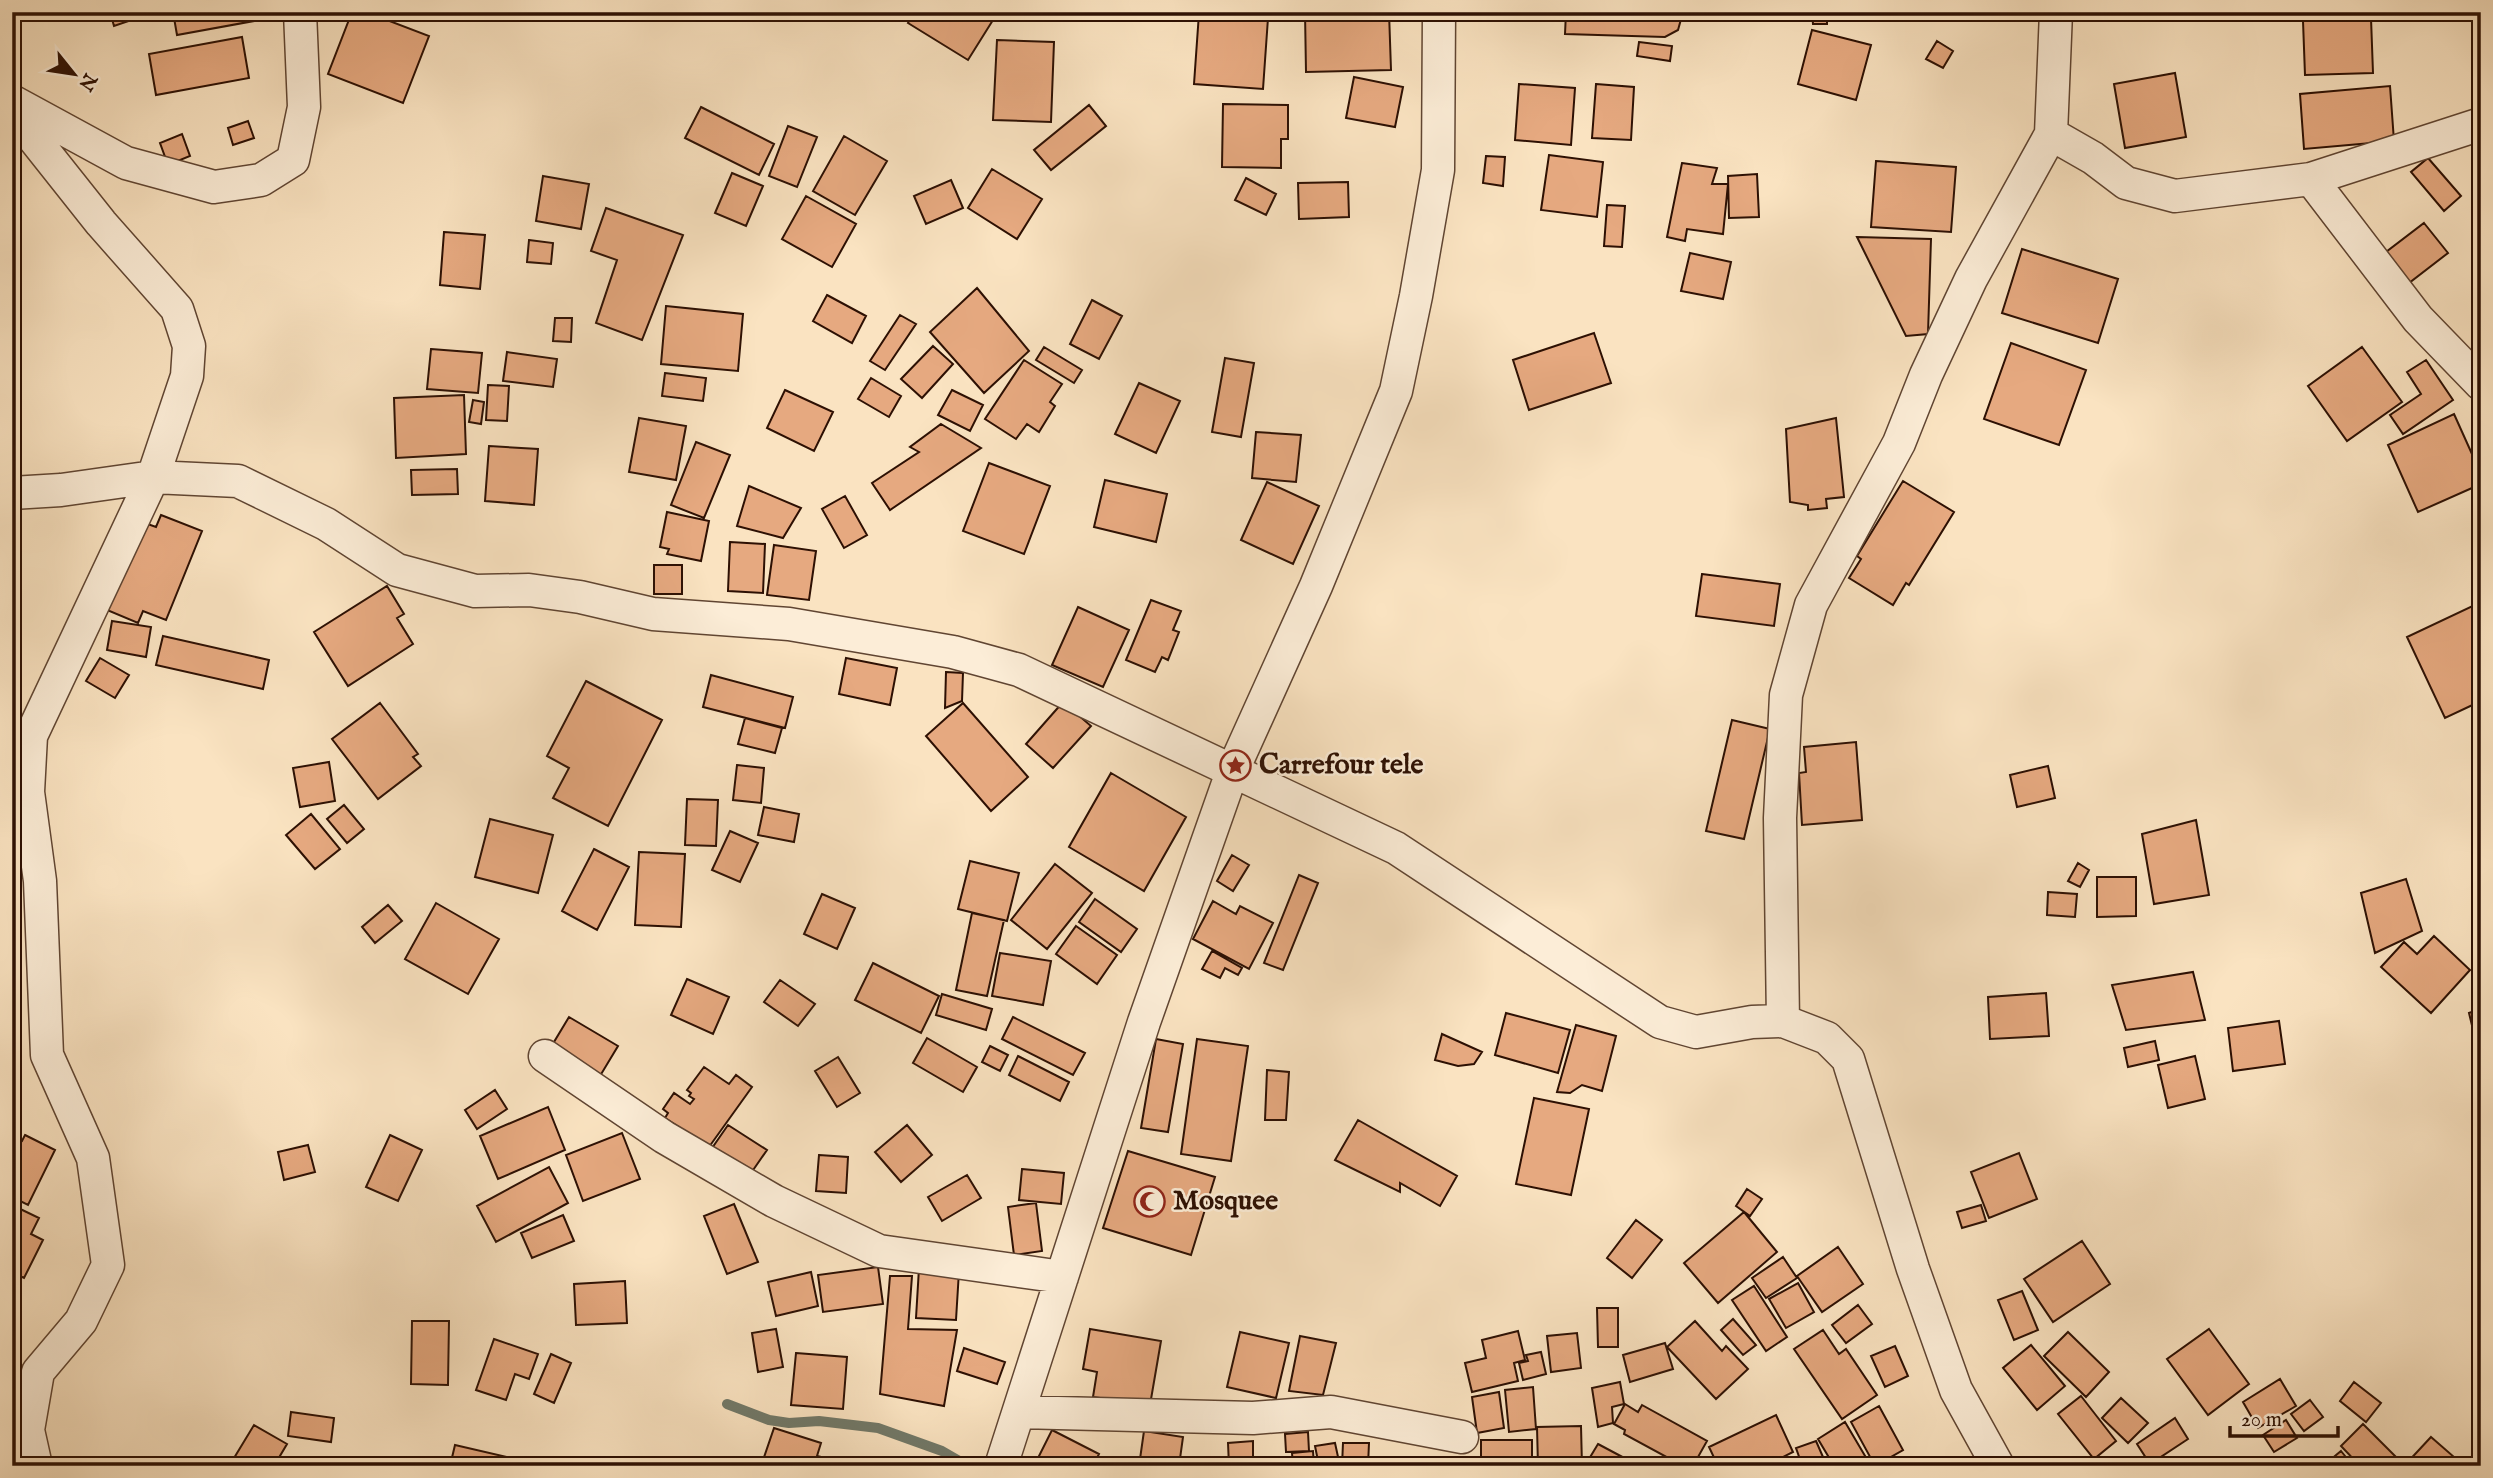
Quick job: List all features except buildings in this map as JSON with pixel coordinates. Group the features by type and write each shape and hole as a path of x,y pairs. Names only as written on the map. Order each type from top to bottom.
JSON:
{"street":[{"path":"12,101 126,163 214,187 261,180 293,160 304,107 300,12"},
{"path":"1005,1454 1144,1022 1232,772 1316,586 1396,391 1438,170 1439,12"},
{"path":"1783,1021 1780,818 1786,695 1811,605 1899,443 1926,374 1971,279 2051,134 2056,12"},
{"path":"12,111 101,223 177,309 189,346 187,376 153,477 31,736 12,766"},
{"path":"2051,134 2093,158 2126,183 2175,196 2311,179 2481,124"},
{"path":"2311,179 2418,319 2481,384"},
{"path":"12,493 61,490 153,477 238,481 326,524 397,570 475,591 529,590 580,597 653,614 789,624 953,652 1019,670 1396,848 1660,1022 1696,1032 1752,1022 1783,1021 1827,1038 1848,1059 1913,1269 1956,1390 1998,1466"},
{"path":"31,736 28,792 40,881 47,1055 93,1157 108,1265 81,1321 38,1372 28,1430 36,1466"},
{"path":"545,1056 664,1137 774,1201 879,1251 1062,1277"},
{"path":"1019,1412 1253,1418 1331,1412 1462,1437"}],"waterway":[{"path":"727,1404 769,1420 789,1423 819,1421 878,1428 942,1451 968,1466"}],"place":[{"name":"Carrefour tele","path":"1236,765"},
{"name":"Mosquee","path":"1150,1201"}]}
